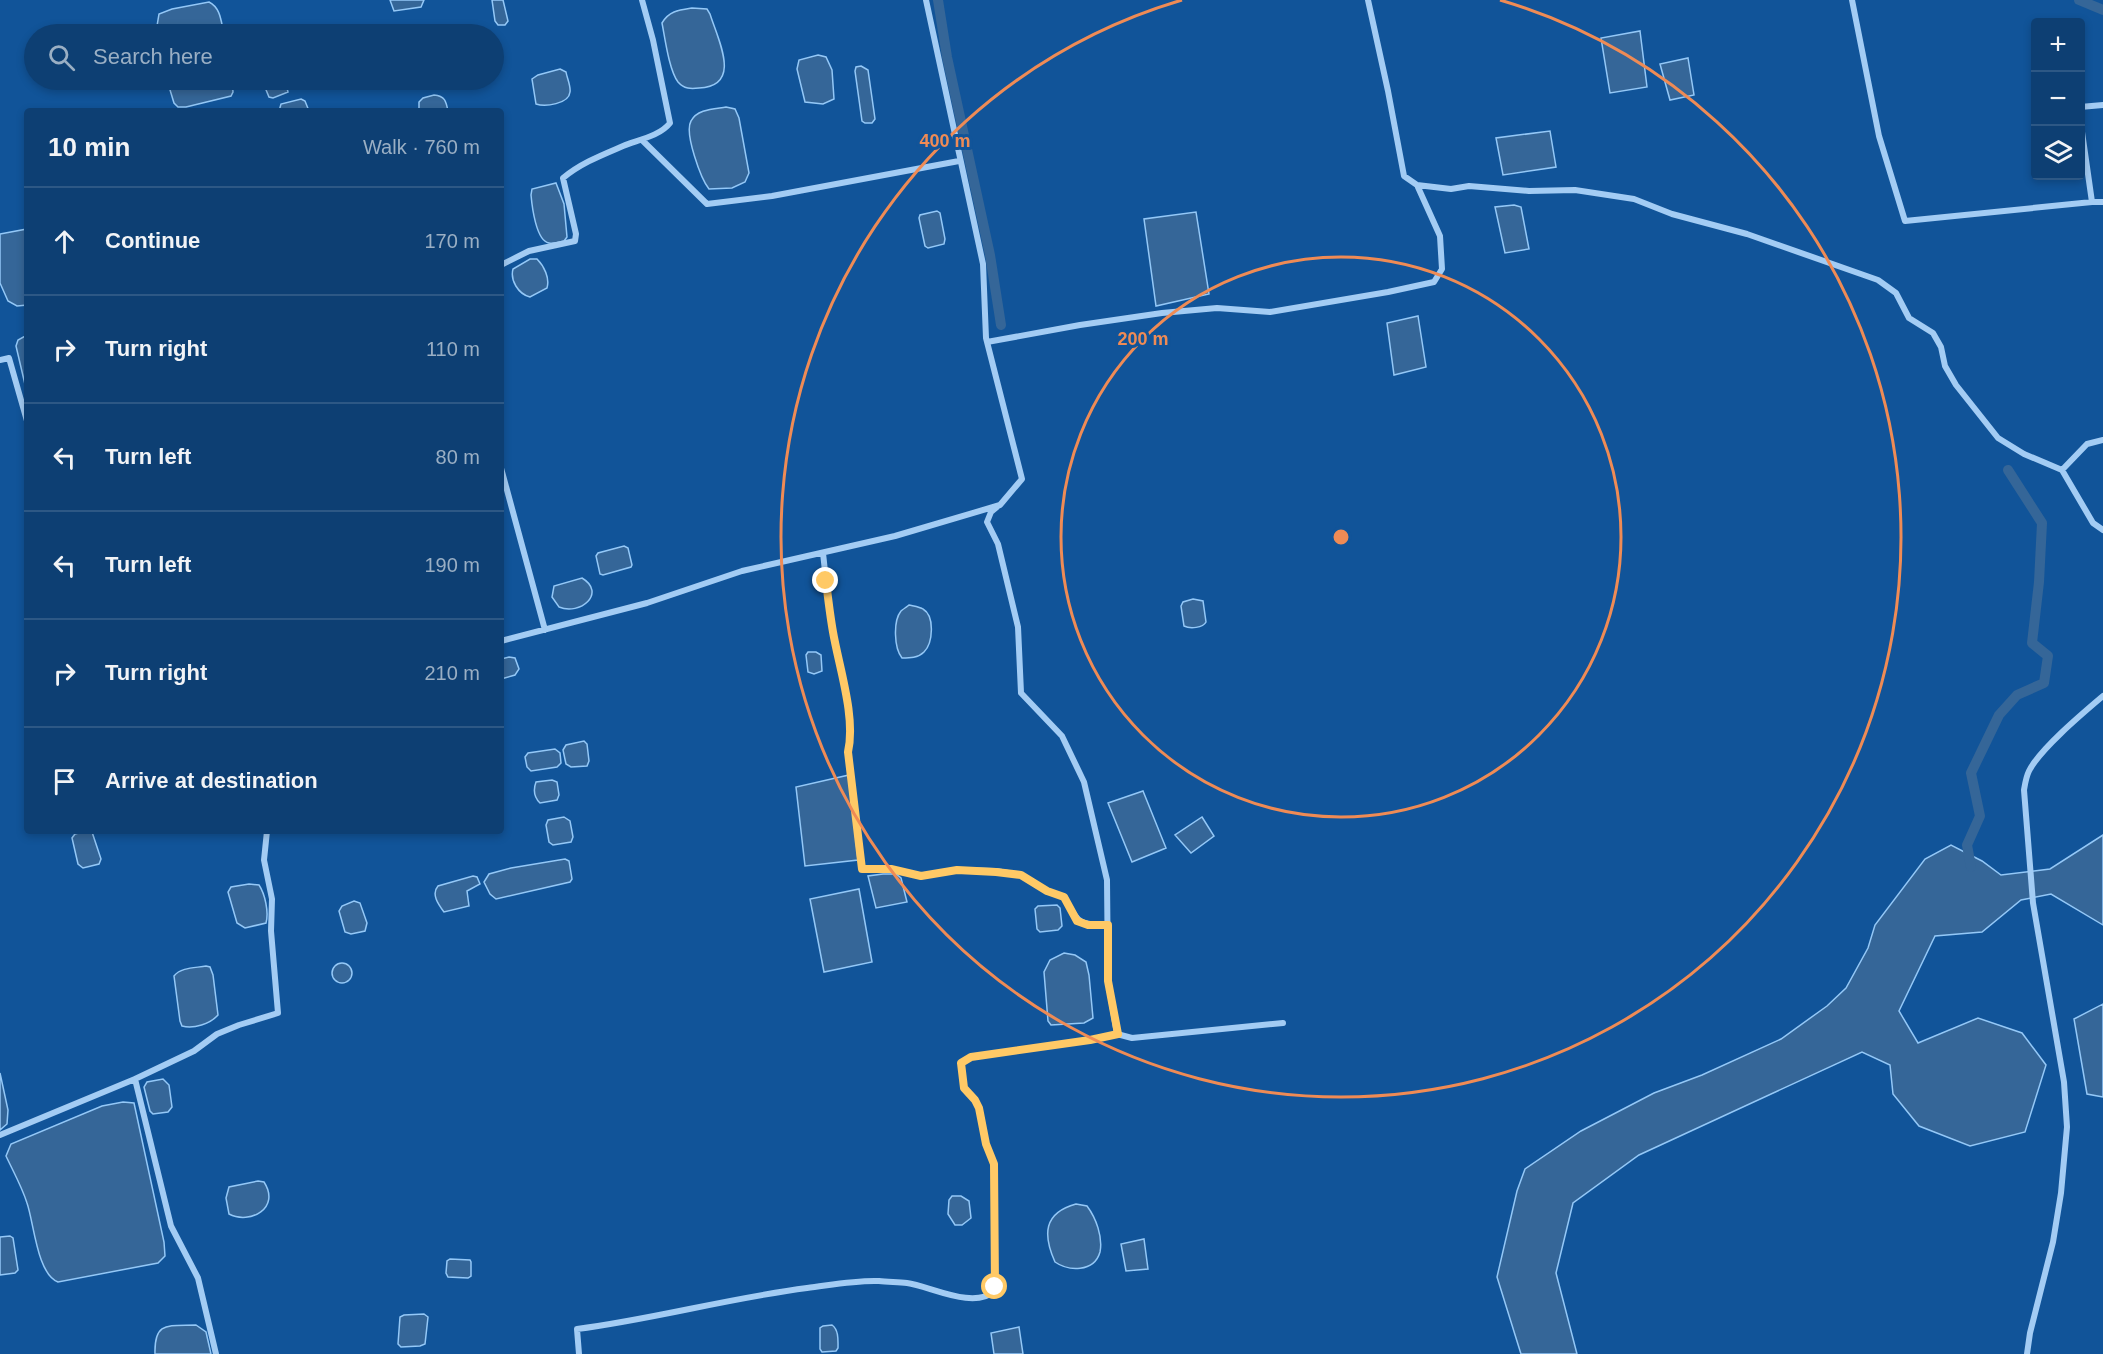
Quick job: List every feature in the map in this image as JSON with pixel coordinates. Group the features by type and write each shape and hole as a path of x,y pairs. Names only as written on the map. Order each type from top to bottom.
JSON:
{"street":[{"path":"504,264 529,251 574,240 576,234 563,178 579,165 642,140 667,127 670,123 654,40 642,0"},
{"path":"926,0 983,264 987,342 1022,479 991,512 987,522 998,544 1018,627 1021,693 1062,736 1084,782 1107,880 1108,981 1118,1034"},
{"path":"1368,0 1404,176 1417,185 1451,189 1469,186 1529,191 1575,190 1634,199 1672,214 1747,234 1878,280 1896,293 1909,318 1933,333 1941,347 1945,366 1956,385 1998,438 2024,454 2062,470 2093,523 2103,530"},
{"path":"1852,0 1880,136 1905,221 2103,202"},
{"path":"2085,107 2103,105"},
{"path":"2081,126 2092,202"},
{"path":"642,140 707,204 772,196 959,161"},
{"path":"987,342 1080,325 1173,312 1217,308 1270,312 1434,282 1442,269 1440,236 1417,185"},
{"path":"0,360 9,358 24,411"},
{"path":"2062,470 2087,444 2103,440"},
{"path":"504,479 545,630"},
{"path":"504,640 647,603 742,571 895,536 1000,505"},
{"path":"823,553 833,633 842,665 850,742 848,752 862,869 891,869 921,876 974,870 1021,875 1047,891 1064,897 1077,921 1088,925 1108,925"},
{"path":"2027,1354 2030,1333 2053,1242 2061,1193 2067,1127 2064,1082 2033,903 2024,790 2028,772 2038,758 2080,715 2103,696"},
{"path":"0,1135 135,1079 194,1051 217,1034 239,1024 279,1012 271,931 272,899 264,860 267,834"},
{"path":"579,1354 577,1329 631,1322 681,1309 776,1292 863,1281 908,1283 943,1294 966,1298 989,1296 995,1287 994,1164 986,1144 979,1108 964,1088 961,1063 971,1057 1118,1034 1132,1038 1283,1023"},
{"path":"135,1079 171,1226 198,1278 216,1354"}],"water":[{"path":"390,0 424,0 421,7 394,11"},
{"path":"492,0 503,0 508,21 504,25 497,24"},
{"path":"209,2 216,8 222,24 157,24 159,14 172,9"},
{"path":"707,9 722,48 724,60 724,71 720,79 712,85 699,88 683,86 675,77 662,23 679,10"},
{"path":"1640,31 1647,87 1610,93 1601,38"},
{"path":"818,55 826,57 832,70 834,99 823,104 805,102 797,69 799,60"},
{"path":"1688,58 1694,95 1670,100 1660,64"},
{"path":"861,66 868,70 875,119 872,123 862,121 855,71 856,67"},
{"path":"560,69 566,72 570,87 569,96 556,104 536,104 532,79"},
{"path":"170,90 233,90 231,96 186,107 178,107 174,103"},
{"path":"266,90 288,90 288,92 273,98 269,97"},
{"path":"434,95 441,97 448,108 419,108 419,102 423,98"},
{"path":"301,99 305,101 308,108 280,108 281,104"},
{"path":"726,107 735,109 739,118 749,173 745,182 732,188 709,189 694,156 689,127 697,114"},
{"path":"1550,131 1556,167 1503,175 1496,138"},
{"path":"556,183 564,204 567,237 564,241 549,243 538,230 531,195 532,189"},
{"path":"1514,205 1521,207 1529,249 1505,253 1495,207"},
{"path":"937,211 940,213 944,244 928,248 925,246 919,218 920,215"},
{"path":"1196,212 1209,294 1156,306 1144,219"},
{"path":"24,230 24,305 17,306 8,301 0,283 0,234"},
{"path":"530,259 537,259 542,265 548,284 547,288 530,297 519,290 512,273 513,269"},
{"path":"1418,316 1426,367 1394,375 1387,323"},
{"path":"24,337 24,380 16,346 18,340"},
{"path":"624,546 628,548 631,567 600,574 596,556 598,553"},
{"path":"582,578 592,590 588,601 575,608 559,607 552,597 554,586"},
{"path":"1193,599 1203,601 1206,622 1199,627 1184,626 1181,606 1183,602"},
{"path":"909,605 922,608 927,612 931,623 931,636 922,654 902,658 897,648 896,628 898,615"},
{"path":"808,652 821,655 822,671 814,674 808,672 806,655"},
{"path":"504,658 515,658 519,669 515,675 504,678"},
{"path":"584,741 587,744 589,761 587,766 571,767 566,764 563,750 566,745"},
{"path":"555,749 560,753 561,763 557,767 531,771 527,767 525,757 528,753"},
{"path":"849,775 858,860 805,866 796,787"},
{"path":"552,780 557,782 559,795 557,800 540,803 535,793 536,782"},
{"path":"1143,791 1166,848 1132,862 1108,803"},
{"path":"564,817 570,821 573,837 571,842 553,845 549,842 546,825 548,820"},
{"path":"1202,817 1214,836 1191,853 1175,835"},
{"path":"75,834 93,834 101,859 99,864 83,868 78,864 72,838"},
{"path":"2103,835 2103,925 2051,894 2021,900 1982,932 1935,936 1899,1011 1918,1043 1978,1018 2022,1033 2046,1065 2025,1132 1970,1146 1919,1126 1893,1094 1890,1065 1862,1052 1639,1155 1573,1203 1556,1273 1577,1354 1521,1354 1497,1277 1517,1191 1525,1169 1581,1131 1654,1093 1702,1075 1781,1039 1827,1006 1846,988 1868,948 1875,925 1925,859 1951,845 1982,861 2001,875 2050,869"},
{"path":"565,859 569,861 572,879 570,882 496,899 490,894 484,882 489,874"},
{"path":"896,874 901,878 907,902 876,908 868,876"},
{"path":"473,876 477,877 480,884 467,891 469,906 444,912 435,896 438,886"},
{"path":"259,885 266,903 267,919 266,923 245,928 237,923 228,892 231,887"},
{"path":"859,889 872,962 824,972 810,899"},
{"path":"354,901 360,903 367,923 365,931 351,934 345,932 339,911 342,906"},
{"path":"1057,905 1060,908 1062,926 1058,930 1040,932 1037,929 1035,909 1038,906"},
{"path":"1064,953 1075,955 1086,962 1093,1018 1084,1023 1051,1025 1048,1021 1044,972 1050,960"},
{"path":"342,963 349,966 352,973 349,980 342,983 335,980 332,973 335,966"},
{"path":"210,967 213,975 218,1015 202,1025 182,1026 174,976 185,969"},
{"path":"2103,1004 2103,1097 2087,1094 2074,1019"},
{"path":"0,1073 8,1110 7,1124 0,1130"},
{"path":"163,1079 169,1085 172,1107 168,1112 153,1114 150,1111 144,1087 147,1082"},
{"path":"123,1102 134,1103 164,1242 165,1256 158,1263 58,1282 45,1269 37,1247 27,1203 6,1156 11,1144 102,1106"},
{"path":"258,1181 264,1182 269,1200 261,1212 246,1217 229,1214 226,1198 229,1187"},
{"path":"952,1196 961,1196 969,1201 971,1218 962,1225 955,1225 948,1214 949,1200"},
{"path":"1076,1204 1087,1206 1096,1222 1100,1240 1100,1252 1097,1259 1087,1267 1080,1268 1067,1267 1055,1262 1048,1234 1052,1219 1057,1213"},
{"path":"0,1237 13,1238 18,1270 15,1273 0,1275"},
{"path":"1144,1239 1148,1269 1126,1271 1121,1244"},
{"path":"450,1259 470,1260 471,1276 468,1278 448,1277 447,1261"},
{"path":"424,1314 428,1317 425,1344 401,1347 398,1344 400,1317"},
{"path":"196,1325 206,1332 211,1354 155,1354 157,1336 165,1327"},
{"path":"832,1325 837,1333 838,1348 836,1351 822,1352 820,1328"},
{"path":"1019,1327 1023,1354 994,1354 991,1333"}],"waterway":[{"path":"938,0 947,57 990,255 1001,325"},
{"path":"2079,0 2103,10"},
{"path":"1971,867 1967,845 1980,816 1971,773 1999,715 2017,695 2044,683 2048,656 2032,643 2039,582 2042,523 2008,470"}],"route":[{"path":"826,581 833,633 842,665 850,742 848,752 862,869 891,869 921,876 957,870 1021,875 1047,891 1064,897 1077,921 1088,925 1108,925 1108,981 1118,1034 971,1057 961,1063 964,1088 979,1108 986,1144 994,1164 995,1287"}]}
